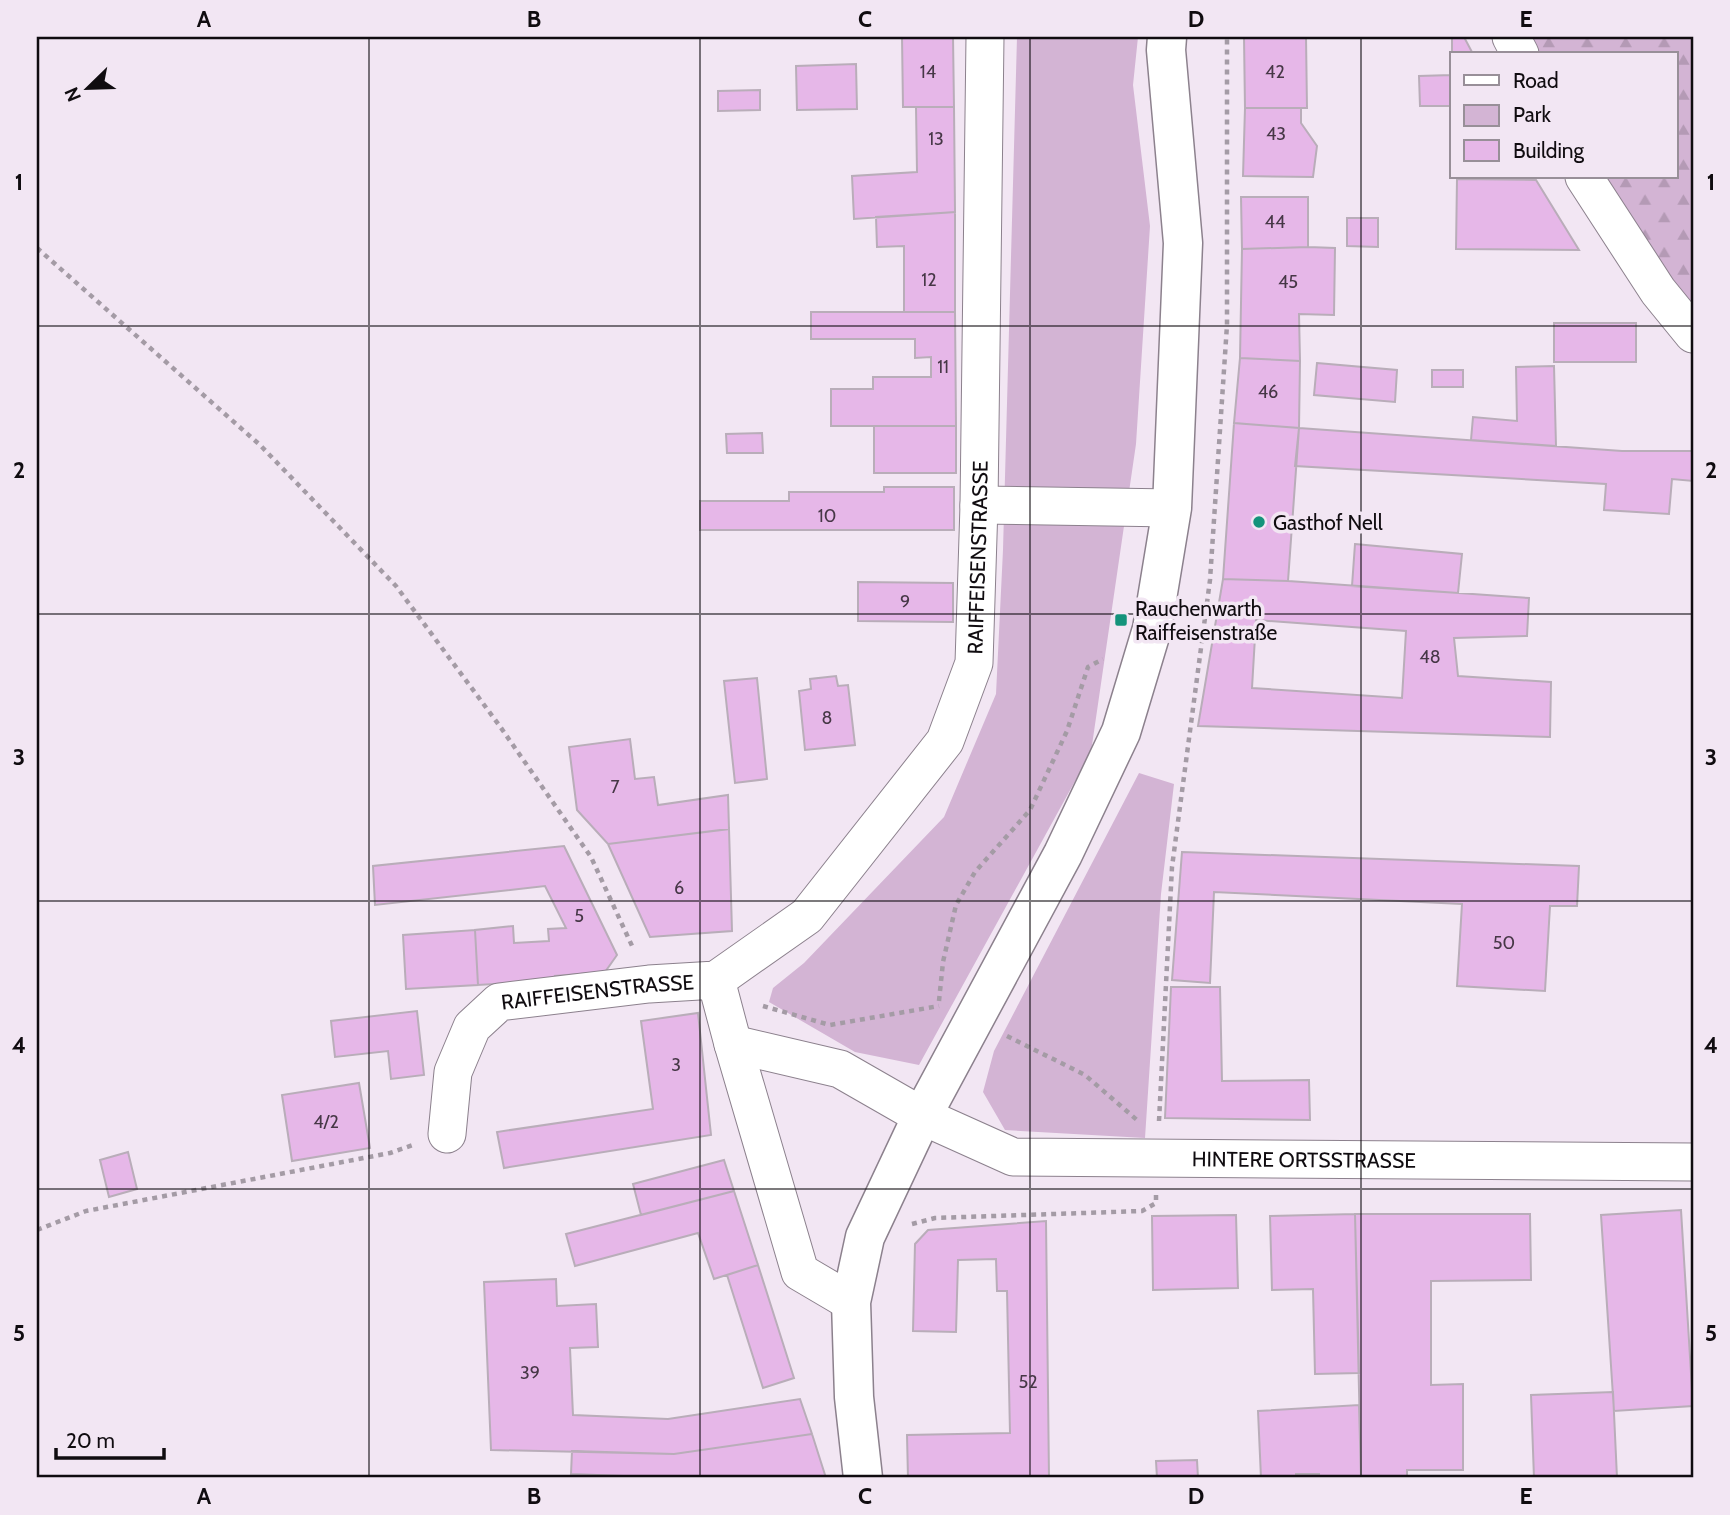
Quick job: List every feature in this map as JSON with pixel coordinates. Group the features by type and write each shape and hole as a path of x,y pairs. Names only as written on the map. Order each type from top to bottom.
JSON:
{"main road":[{"path":"863,1478 853,1397 852,1302 865,1237 922,1116 1063,854 1121,732 1152,629 1172,508 1183,243 1167,37"}],"street":[{"name":"RAIFFEISENSTRASSE","path":"447,1134 453,1072 472,1027 499,1002 716,979 807,916 945,741 974,663 979,505 985,37"},
{"path":"1585,178 1658,291 1693,334"},
{"path":"979,505 1172,508"},
{"name":"RAIFFEISENSTRASSE","path":"716,979 800,1272 852,1302"},
{"name":"HINTERE ORTSSTRASSE","path":"733,1044 839,1069 922,1116 1013,1157 1693,1162"}],"path":[{"path":"37,248 260,445 396,586 499,725 591,857 649,984"},
{"path":"939,1006 943,962 956,905 975,872 1030,810 1068,732 1088,667 1103,659 1107,647"},
{"path":"716,979 766,1009 830,1025 939,1006 975,1020 1085,1075 1137,1119 1159,1125 1156,1203 1142,1211 935,1218 912,1224"},
{"path":"37,1230 86,1211 390,1153 447,1134"}],"green space":[{"path":"1017,37 1138,37 1133,85 1150,226 1136,444 1091,752 919,1065 855,1052 769,1002 773,988 804,963 944,817 996,694 1003,550"},
{"path":"1529,37 1693,37 1693,309 1614,203 1601,178 1678,178 1678,52 1536,52"},
{"path":"1139,773 1174,784 1161,894 1145,1138 1005,1130 983,1092 994,1051"}],"building":[{"path":"902,37 953,37 954,107 903,107"},
{"path":"1244,37 1306,37 1307,108 1245,108"},
{"path":"1452,37 1464,37 1472,52 1452,52"},
{"path":"856,64 857,109 797,110 796,66"},
{"path":"1450,75 1450,106 1420,106 1419,76"},
{"path":"760,90 760,110 718,111 718,91"},
{"path":"916,107 954,107 955,212 854,219 852,176 917,172"},
{"path":"1245,108 1301,108 1301,123 1317,146 1313,177 1243,176"},
{"path":"1457,179 1536,180 1579,250 1456,249"},
{"path":"1241,197 1308,197 1308,247 1242,249"},
{"path":"955,212 955,312 904,312 904,246 877,247 876,217"},
{"path":"1347,218 1378,218 1378,247 1347,246"},
{"path":"1335,248 1334,315 1299,314 1300,361 1240,358 1242,249"},
{"path":"811,312 955,312 956,426 831,426 831,389 873,389 873,377 931,377 931,357 915,358 915,339 811,339"},
{"path":"1554,323 1636,323 1636,362 1554,362"},
{"path":"1240,358 1300,361 1299,428 1234,423"},
{"path":"1317,363 1397,370 1395,402 1314,395"},
{"path":"1554,366 1556,446 1471,440 1473,417 1517,421 1516,367"},
{"path":"1432,370 1463,370 1463,387 1432,387"},
{"name":"Gasthof Nell","path":"1234,423 1299,428 1288,581 1223,579"},
{"path":"874,426 956,426 956,473 874,473"},
{"path":"1299,428 1622,451 1693,451 1693,481 1672,479 1669,514 1604,510 1606,484 1295,466"},
{"path":"762,433 763,453 727,453 726,434"},
{"path":"884,487 954,487 954,530 700,530 700,501 789,501 789,492 884,492"},
{"path":"1355,544 1462,554 1458,593 1352,586"},
{"path":"1223,579 1529,598 1527,636 1454,638 1458,676 1551,682 1550,737 1198,726","holes":["1256,620 1406,631 1402,698 1252,688"]},
{"path":"858,582 953,583 953,622 858,621"},
{"path":"836,676 838,686 848,685 855,745 805,750 799,691 811,689 810,679"},
{"path":"757,678 767,779 735,783 724,681"},
{"path":"630,739 635,779 654,777 658,805 728,795 729,829 608,844 577,810 569,747"},
{"path":"729,829 732,931 650,937 608,844"},
{"path":"564,846 617,955 605,972 555,976 556,980 478,985 475,930 513,926 514,943 549,941 548,929 566,928 545,886 375,905 373,866"},
{"path":"1182,852 1579,866 1577,906 1550,906 1545,991 1457,986 1462,904 1214,892 1210,983 1172,980"},
{"path":"475,930 478,985 406,989 403,935"},
{"path":"1171,987 1220,987 1222,1081 1309,1080 1310,1120 1165,1118"},
{"path":"417,1011 424,1075 391,1079 388,1051 335,1057 331,1021"},
{"path":"698,1013 711,1135 504,1168 497,1132 653,1109 641,1021"},
{"path":"359,1083 370,1148 292,1161 282,1095"},
{"path":"128,1152 137,1189 109,1197 100,1160"},
{"path":"724,1160 734,1191 641,1215 633,1184"},
{"path":"734,1191 758,1265 714,1279 698,1233 575,1266 566,1234"},
{"path":"1681,1210 1693,1406 1614,1411 1601,1215"},
{"path":"1355,1214 1530,1214 1531,1280 1431,1281 1431,1385 1463,1384 1463,1470 1407,1470 1407,1478 1361,1478"},
{"path":"1355,1214 1359,1373 1315,1374 1313,1289 1272,1290 1270,1216"},
{"path":"1236,1215 1238,1288 1153,1290 1152,1216"},
{"path":"1046,1221 1049,1478 908,1478 907,1435 1010,1433 1007,1291 997,1291 996,1259 958,1260 956,1332 913,1331 915,1244 928,1230"},
{"path":"758,1265 794,1378 763,1388 727,1275"},
{"path":"556,1279 557,1306 596,1304 598,1347 570,1348 573,1415 668,1419 800,1399 812,1434 674,1454 491,1450 484,1282"},
{"path":"1613,1392 1617,1478 1534,1478 1531,1395"},
{"path":"1359,1405 1361,1478 1319,1478 1319,1474 1296,1474 1296,1478 1261,1478 1258,1411"},
{"path":"812,1434 826,1478 677,1478 571,1474 572,1451 674,1454"},
{"path":"1197,1460 1198,1478 1157,1478 1156,1461"}],"place":[{"name":"Gasthof Nell","path":"1259,522"},
{"name":"Rauchenwarth Raiffeisenstraße","path":"1121,620"}]}
